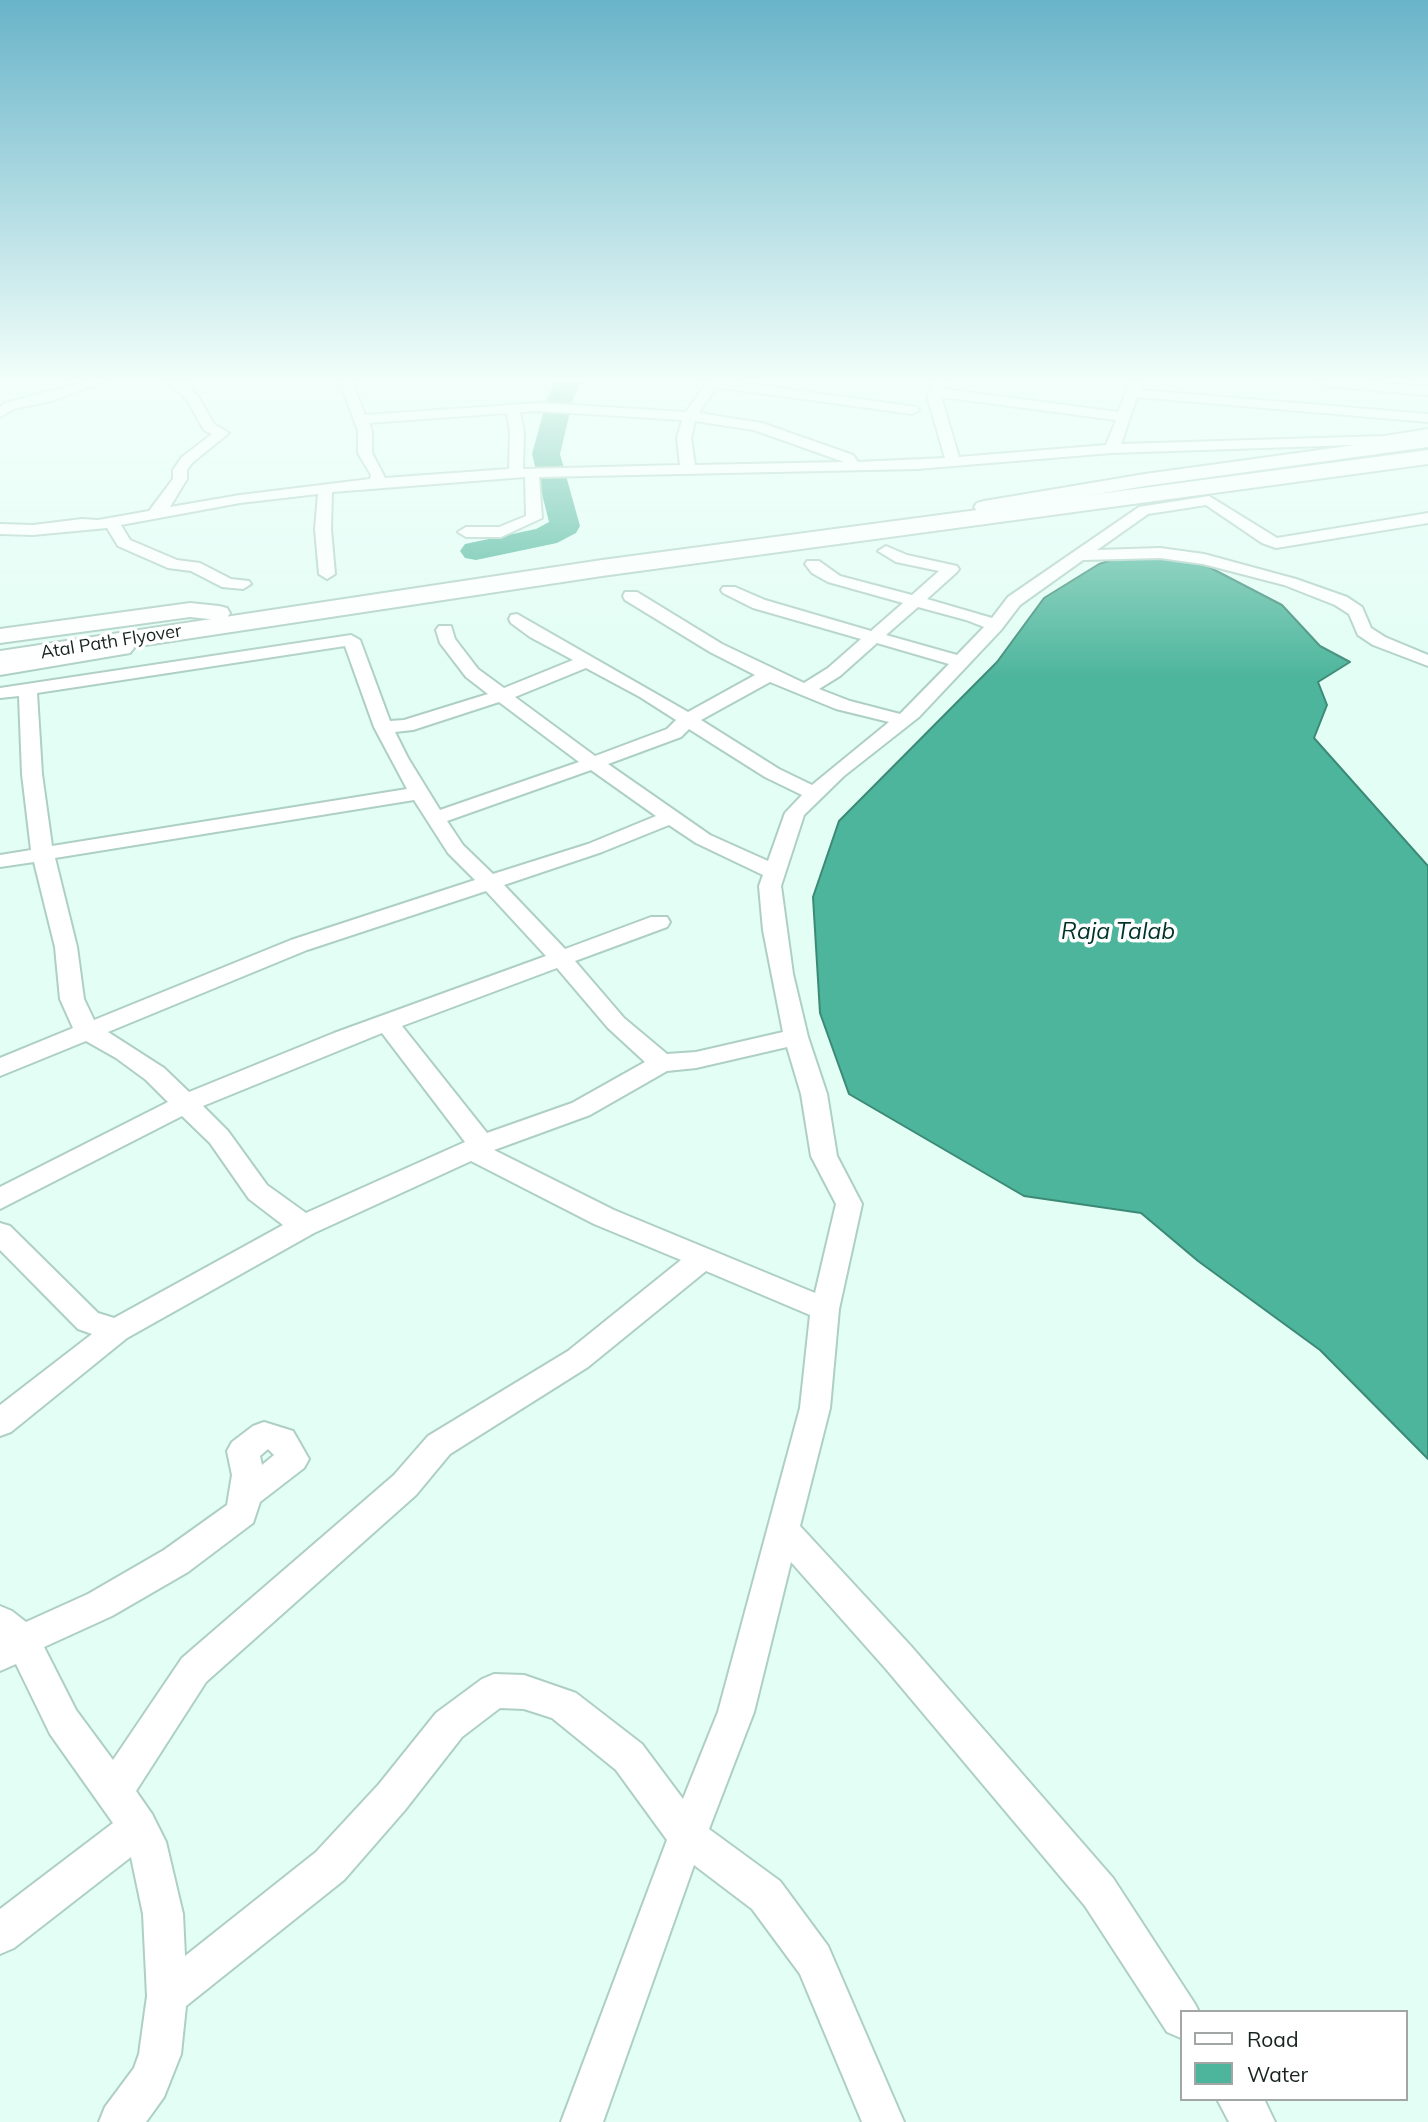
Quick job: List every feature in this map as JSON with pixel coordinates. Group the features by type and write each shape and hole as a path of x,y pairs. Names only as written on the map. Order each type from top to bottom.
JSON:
{"highway":[{"path":"1118,494 1204,481"},
{"path":"1118,494 1227,481"},
{"name":"Atal Path Flyover","path":"0,647 221,619 596,563 1118,494"},
{"name":"Atal Path Flyover","path":"0,659 177,625"}],"street":[{"path":"153,516 164,505 179,481"},
{"path":"0,529 33,530 112,523 240,499 417,481"},
{"path":"466,532 501,532 534,518 526,481"},
{"path":"988,511 1140,481"},
{"path":"988,511 1215,492 1296,481"},
{"path":"324,489 326,497 323,529 328,555 327,574"},
{"path":"582,2122 687,1836 736,1712 815,1408 825,1309 849,1204 824,1156 814,1094 796,1037 774,930 770,886 795,813 837,772 903,720 995,626 1014,601 1144,510 1209,500 1276,543 1428,518"},
{"path":"112,523 124,543 174,565 194,566 228,584 243,584"},
{"path":"804,691 834,672 951,569 902,559 886,551"},
{"path":"1079,555 1160,553 1193,557 1290,582 1341,601 1356,611 1364,631 1379,641 1428,661"},
{"path":"813,564 834,579 972,616 995,626"},
{"path":"729,590 760,604 961,662"},
{"path":"631,596 716,648 804,691 842,705 903,720"},
{"path":"0,636 190,610 221,619"},
{"path":"0,668 195,635 221,619"},
{"path":"517,619 536,633 589,660 689,719 772,773 815,794"},
{"path":"444,630 446,639 472,673 501,696 703,839 774,872"},
{"path":"0,693 351,640 383,727 418,793 455,849 561,959 616,1023 662,1063"},
{"path":"383,727 405,726 501,696 589,660"},
{"path":"435,818 508,795 674,733 689,719 769,675"},
{"path":"28,690 32,774 43,853 65,947 72,999 87,1031 125,1052 155,1074 219,1137 258,1192 304,1226"},
{"path":"0,861 418,793"},
{"path":"0,1068 299,945 595,848 671,817"},
{"path":"0,1199 184,1104 659,922"},
{"path":"388,1024 477,1147 604,1217 825,1309"},
{"path":"0,1423 117,1330 304,1226 477,1147 581,1109 662,1063 696,1060 796,1037"},
{"path":"0,1233 88,1321 117,1330"},
{"path":"113,1793 194,1670 405,1485 439,1444 578,1359 703,1258"},
{"path":"120,2122 149,2082 160,2054 167,1996 163,1914 147,1842 7,1639 100,1605 176,1561 242,1513 245,1495"},
{"path":"783,1530 898,1657 1099,1892 1180,2016"},
{"path":"167,1996 330,1866 393,1797 449,1725 494,1691 524,1692 563,1705 629,1757 687,1836 766,1895 814,1960 883,2122"},
{"path":"0,1934 139,1827"},
{"path":"1239,2101 1254,2122"}],"water":[{"name":"Raja Talab","path":"1118,558 1166,558 1207,566 1282,605 1320,646 1350,662 1318,682 1327,705 1314,738 1428,866 1428,1459 1320,1350 1198,1261 1141,1213 1024,1196 849,1094 820,1013 813,897 839,821 997,662 1044,598 1099,564"}],"waterway":[{"path":"476,551 546,536 565,526 553,481"}]}
